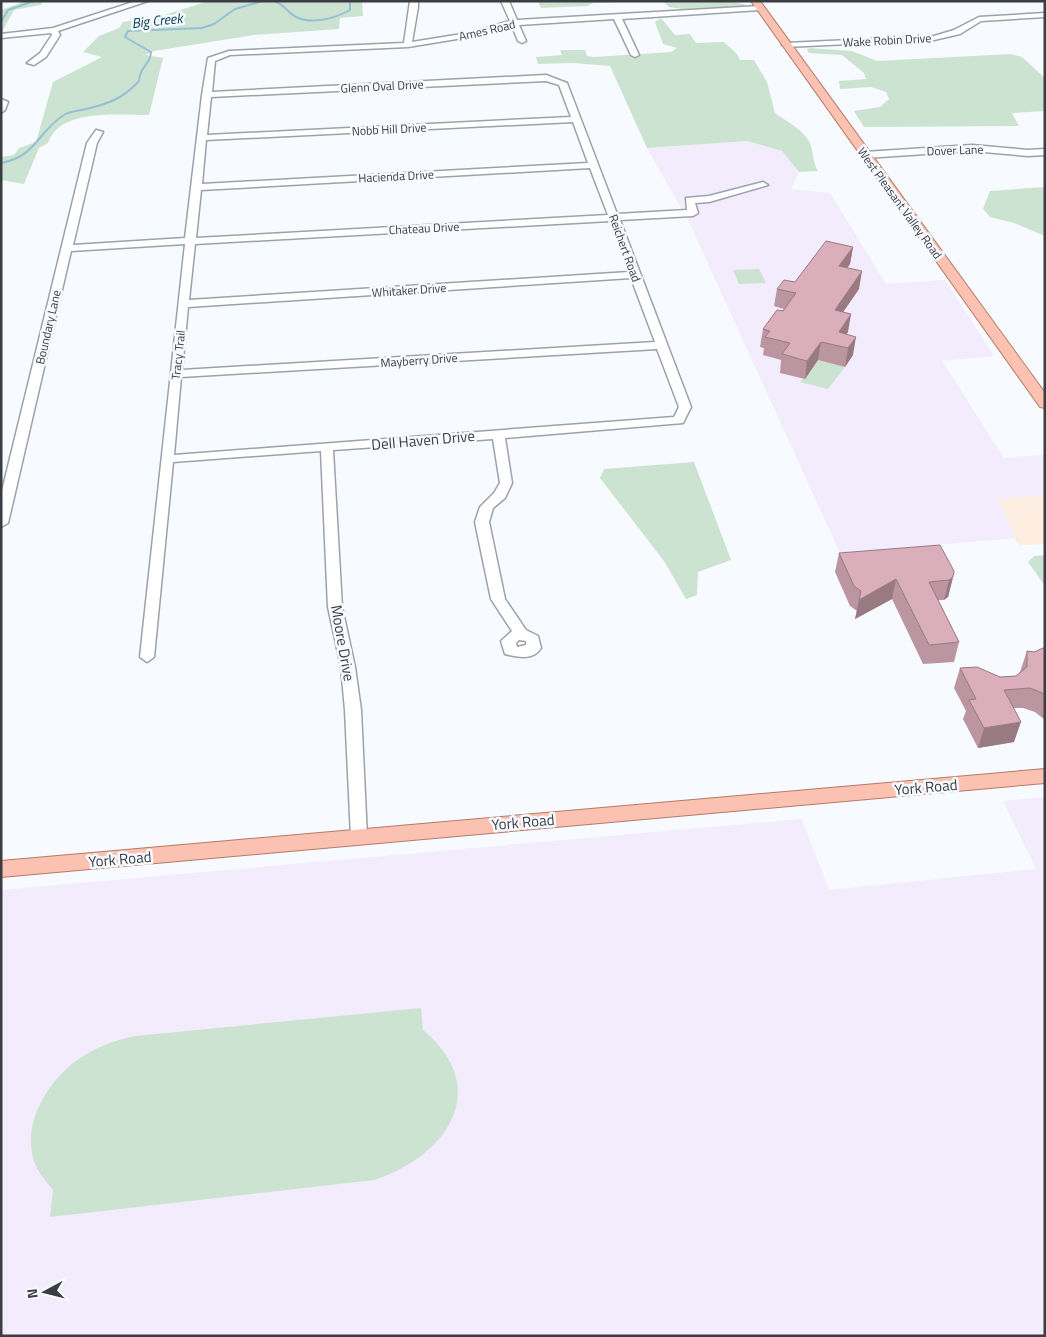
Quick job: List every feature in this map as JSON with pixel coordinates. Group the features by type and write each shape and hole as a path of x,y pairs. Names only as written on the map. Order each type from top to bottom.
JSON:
{"main road":[{"name":"West Pleasant Valley Road","path":"758,5 1045,404"},
{"name":"York Road","path":"1,869 1045,776"}],"street":[{"path":"1,36 54,30 144,1"},
{"path":"408,45 407,30 416,11 414,1"},
{"path":"505,1 522,41"},
{"name":"Ames Road","path":"215,56 229,53 408,45 469,35 513,23 618,18 758,5"},
{"name":"Wake Robin Drive","path":"786,45 934,38 957,32 979,19 1045,15"},
{"path":"618,18 635,55"},
{"path":"31,63 43,55 56,35 54,30"},
{"name":"Tracy Trail","path":"148,657 206,95 210,63 215,56"},
{"name":"Glenn Oval Drive","path":"206,95 557,80"},
{"name":"Reichert Road","path":"557,80 563,83 685,408 679,420"},
{"path":"1,102 4,102 1,110"},
{"name":"Nobb Hill Drive","path":"202,138 577,119"},
{"name":"Boundary Lane","path":"1,523 92,143 99,132"},
{"name":"Dover Lane","path":"865,155 972,148 1028,153 1045,152"},
{"name":"Hacienda Drive","path":"196,187 594,165"},
{"name":"Chateau Drive","path":"66,248 693,213 689,200 724,196 763,185"},
{"name":"Whitaker Drive","path":"183,304 635,275"},
{"name":"Mayberry Drive","path":"176,374 661,345"},
{"name":"Dell Haven Drive","path":"168,459 679,420"},
{"path":"498,434 506,483 500,495 486,507 482,522 498,599 521,634"},
{"name":"Moore Drive","path":"328,448 335,607 348,667 353,710 359,837"}],"shaded area":[{"path":"747,141 782,151 799,172 791,189 830,193 886,284 945,280 994,356 942,361 1004,458 1045,455 1045,495 998,499 1016,538 840,553 689,222 647,148"},
{"path":"1045,495 1045,544 1019,545 1013,538 1016,538 997,499"},
{"path":"1045,797 1045,1336 1,1336 1,890 802,819 829,890 1036,869 1003,801"}],"green space":[{"path":"26,1 43,1 41,5 14,10 1,34 1,10"},
{"path":"362,1 363,16 340,18 339,29 254,35 154,51 146,55 163,58 149,115 92,116 64,124 54,132 48,143 39,148 24,184 1,180 1,157 14,155 19,148 36,142 53,82 102,57 83,52 99,36 119,28 123,22 154,18 206,2"},
{"path":"538,1 643,1 541,8"},
{"path":"663,1 731,1 746,5 742,7 688,10 669,7"},
{"path":"661,18 675,35 690,34 696,43 724,42 737,54 740,60 754,60 767,82 775,113 806,136 811,145 818,171 799,172 782,151 747,141 647,148 610,66 573,63 538,64 536,57 562,55 560,50 585,50 587,56 594,57 671,52 677,48 663,44 655,22"},
{"path":"809,48 852,51 877,61 1011,54 1022,57 1045,78 1045,111 1012,113 1019,126 864,127 854,111 880,107 889,99 886,92 871,87 840,89 839,81 866,79 864,73 842,55 809,53 807,50"},
{"path":"1045,187 1045,236 1014,223 990,217 983,209 990,191"},
{"path":"759,269 766,283 739,284 733,270"},
{"path":"818,360 845,367 828,389 800,382"},
{"path":"694,462 731,560 698,572 697,595 686,599 664,561 600,478 604,469"},
{"path":"1045,555 1045,586 1028,562 1034,556"},
{"path":"421,1008 423,1030 444,1052 455,1075 458,1097 452,1118 440,1138 422,1155 400,1169 374,1180 50,1217 53,1190 42,1176 34,1161 31,1146 35,1115 50,1087 61,1074 91,1051 109,1043 135,1036"}],"building":[{"path":"826,241 853,247 839,266 862,271 835,310 851,314 839,332 856,337 848,348 821,342 807,361 782,354 790,343 765,337 770,331 763,329 777,310 783,311 796,293 777,289 784,280 795,282"},
{"path":"940,545 954,571 953,577 949,580 929,582 959,642 929,645 896,579 859,600 861,591 854,586 839,553"},
{"path":"1045,648 1045,695 1030,688 1004,690 1021,722 984,728 969,700 976,699 960,668 977,667 1000,677 1016,676 1027,667 1027,651 1034,652"}],"waterway":[{"path":"1,22 8,10 34,1"},
{"name":"Big Creek","path":"1,163 22,155 36,143 55,121 64,115 115,100 139,81 141,72 149,60 151,52 125,37 128,31 202,28 214,24 235,9 263,1"},
{"name":"Big Creek","path":"274,1 281,4 296,17 309,20 324,20 338,16 350,10 350,1"}]}
